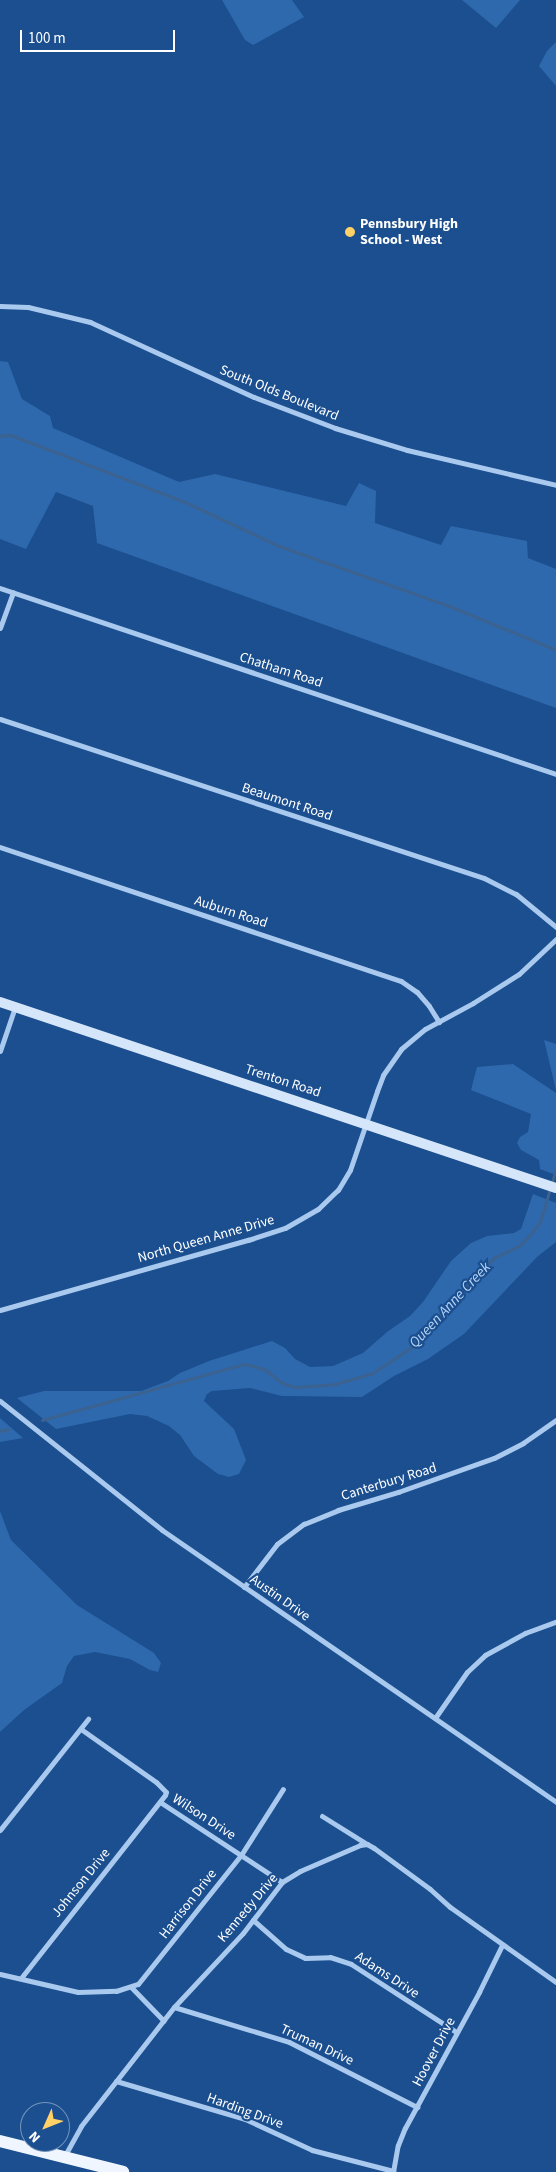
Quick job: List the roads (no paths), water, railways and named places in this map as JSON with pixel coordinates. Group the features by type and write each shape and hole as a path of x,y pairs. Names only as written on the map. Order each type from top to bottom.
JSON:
{"main road":[{"name":"Trenton Road","path":"0,1002 556,1188"},
{"path":"0,2142 123,2172"}],"street":[{"name":"South Olds Boulevard","path":"0,306 28,307 90,322 254,397 335,428 407,450 556,486"},
{"name":"Chatham Road","path":"0,588 556,774"},
{"path":"0,628 13,592"},
{"name":"Beaumont Road","path":"0,719 484,878 516,894 556,927"},
{"name":"Auburn Road","path":"0,847 401,981 417,992 439,1022"},
{"name":"North Queen Anne Drive","path":"0,1310 248,1240 299,1221 318,1209 338,1190 350,1170 377,1091 389,1065 410,1040 519,974 556,939"},
{"path":"0,1051 16,1007"},
{"name":"Austin Drive","path":"0,1401 162,1530 556,1802"},
{"name":"Canterbury Road","path":"244,1586 277,1544 304,1524 338,1510 398,1492 485,1461 523,1443 556,1420"},
{"path":"435,1718 468,1672 485,1655 525,1633 556,1622"},
{"path":"0,1830 88,1719"},
{"name":"Wilson Drive","path":"81,1729 156,1782 166,1792 160,1802 282,1882"},
{"name":"Harrison Drive","path":"131,1988 138,1984 151,1970 241,1855 283,1788"},
{"name":"Johnson Drive","path":"21,1978 160,1802"},
{"path":"322,1816 367,1844 502,1945 556,1982"},
{"name":"Kennedy Drive","path":"64,2157 81,2126 174,2007 253,1920 282,1882 329,1857 367,1844"},
{"name":"Adams Drive","path":"253,1920 286,1949 305,1958 330,1957 351,1964 456,2032"},
{"name":"Hoover Drive","path":"393,2171 398,2145 502,1945"},
{"path":"0,1974 78,1992 102,1993 131,1988 164,2020"},
{"name":"Truman Drive","path":"174,2007 290,2042 417,2107"},
{"name":"Harding Drive","path":"116,2081 245,2119 312,2150 393,2171"}],"waterway":[{"path":"0,436 11,435 185,502 279,546 447,605 556,650"},
{"name":"Queen Anne Creek","path":"42,1420 244,1364 264,1369 282,1383 296,1387 335,1384 371,1374 415,1345 437,1317 474,1277 494,1258 519,1246 528,1237 540,1222 556,1168"},
{"name":"Queen Anne Creek","path":"0,1431 8,1429"}],"place":[{"name":"Pennsbury High School - West","path":"350,232"}]}
